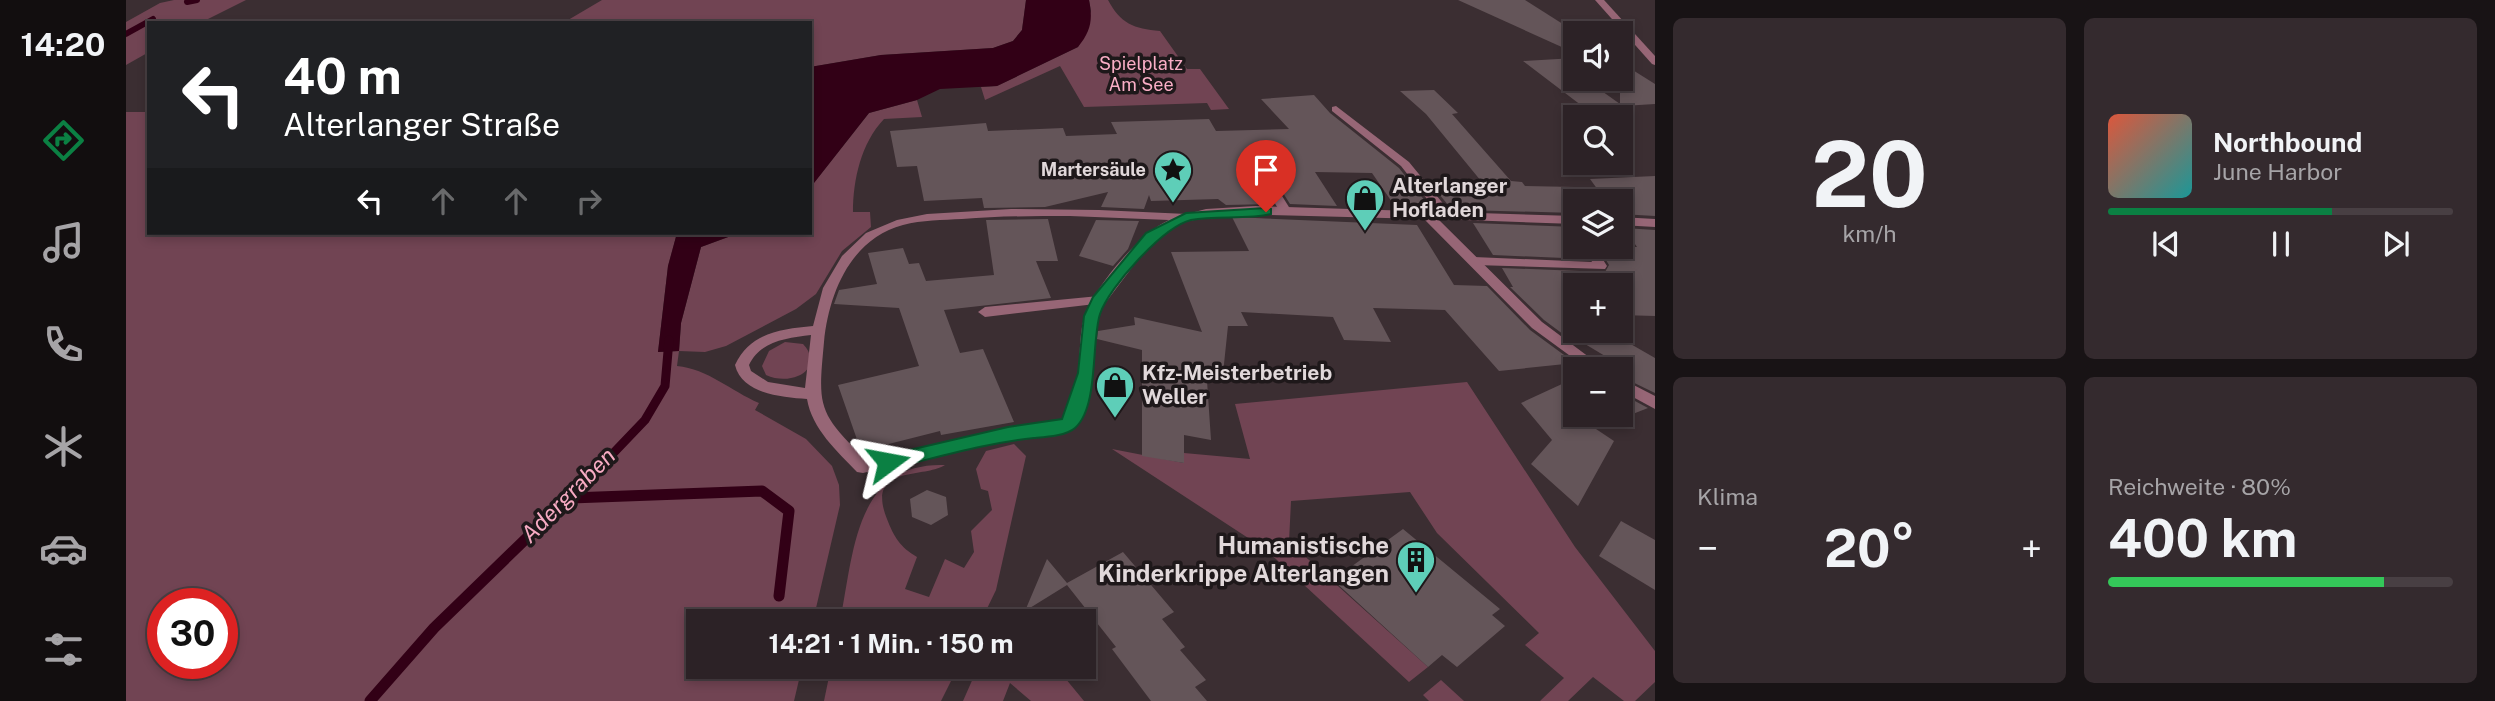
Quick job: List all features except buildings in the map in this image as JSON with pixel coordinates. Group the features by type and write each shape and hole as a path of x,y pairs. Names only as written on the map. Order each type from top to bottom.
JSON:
{"street":[{"path":"1597,1 1655,62"},
{"path":"1336,109 1405,164 1446,215"},
{"path":"1251,154 1286,212"},
{"path":"1186,217 1150,236 1099,300 1092,316 1086,373 1075,414 1069,424 1054,429 1008,434 863,467 835,439 820,414 813,394 819,330 827,298 840,266 860,244 884,228 927,218 1049,211 1186,217 1214,213 1286,212 1563,220"},
{"path":"1427,215 1537,325 1581,357"},
{"path":"1633,222 1655,223"},
{"path":"1474,261 1601,266 1597,259"},
{"path":"985,312 1099,300"},
{"path":"813,394 796,394 764,387 746,373 744,363 746,355 775,337 819,330"},
{"path":"1633,390 1655,403"}],"green space":[{"path":"174,0 246,0 204,21 147,21 147,53 126,65 126,22 160,3"},
{"path":"602,0 1026,0 1022,30 1013,41 993,48 881,55 812,67 812,21 566,21"},
{"name":"Spielplatz Am See","path":"1089,0 1108,0 1129,23 1143,29 1160,31 1187,69 1200,69 1229,109 1211,110 1207,103 1084,107 1060,66 985,100 981,87 997,86 1078,47 1091,11"},
{"path":"917,100 922,117 884,119 869,139 860,162 853,212 870,212 871,227 842,251 816,294 796,309 726,346 705,352 679,351 681,323 701,247 734,235 812,235 812,185 869,113"},
{"path":"126,112 147,112 147,235 676,235 668,266 658,352 679,351 677,366 699,371 759,403 755,410 806,439 832,466 839,485 840,505 816,609 686,609 686,679 799,679 794,701 126,701"},
{"path":"785,342 803,344 811,361 808,368 795,377 786,379 766,375 762,366 769,351"},
{"path":"1467,382 1575,547 1655,651 1655,682 1635,701 1624,701 1593,677 1568,701 1540,701 1564,678 1525,645 1539,633 1437,533 1410,492 1291,501 1289,542 1428,667 1409,682 1265,549 1112,449 1184,463 1184,453 1250,459 1235,404"},
{"path":"1014,444 1026,456 996,590 987,609 842,609 855,541 875,495 892,479 915,468 945,465 890,481 884,489 882,501 895,536 917,557 905,589 929,597 945,559 964,568 974,552 971,531 992,510 988,491 981,489 976,469 986,451"},
{"path":"829,679 952,679 941,701 824,701"},
{"path":"973,679 1066,679 1084,701 1031,701 1010,683 1003,701 963,701"},
{"path":"1441,680 1464,701 1429,701 1423,695"}],"shaded area":[{"path":"1026,0 1089,0 1090,25 1078,47 997,86 940,89 917,100 869,113 812,185 812,67 881,55 993,48 1013,41 1022,30"},
{"path":"676,235 734,235 701,247 681,323 679,351 658,352 668,266"}],"waterway":[{"path":"187,2 197,0"},
{"path":"149,21 153,19"},
{"path":"126,34 147,22"},
{"name":"Adergraben","path":"602,465 645,420 665,386 669,340"},
{"name":"Adergraben","path":"370,701 434,628 602,465"},
{"path":"571,498 762,491 789,511 779,596"}],"place":[{"name":"Martersäule","path":"1173,204"},
{"name":"Alterlanger Hofladen","path":"1365,232"},
{"name":"Kfz-Meisterbetrieb Weller","path":"1115,419"},
{"name":"Humanistische Kinderkrippe Alterlangen","path":"1416,594"}],"route":[{"path":"888,462 1008,434 1054,429 1069,424 1075,414 1086,373 1092,316 1099,300 1150,236 1186,217 1214,213 1266,212"}]}
